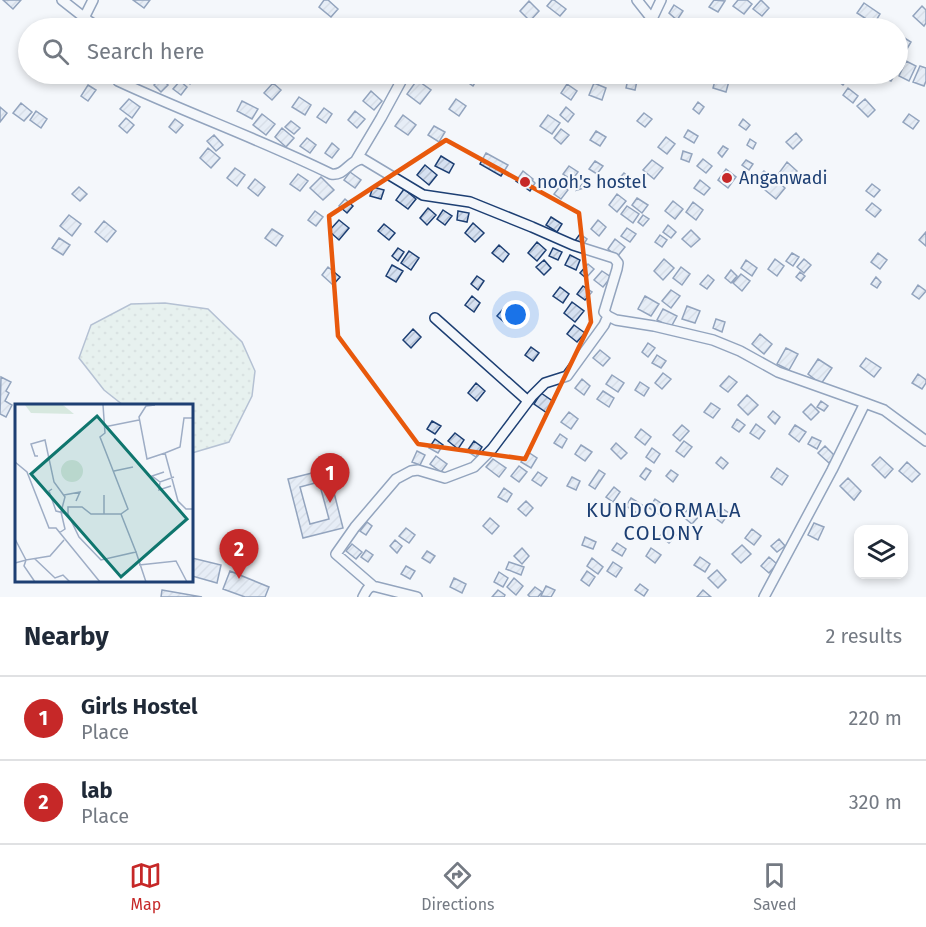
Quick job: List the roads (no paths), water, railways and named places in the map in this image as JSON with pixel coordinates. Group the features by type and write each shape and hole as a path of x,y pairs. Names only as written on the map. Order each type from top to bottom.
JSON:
{"street":[{"path":"62,0 84,18 93,0"},
{"path":"637,0 648,18"},
{"path":"654,18 661,0"},
{"path":"125,84 337,175 356,160 399,84"},
{"path":"356,160 363,159 423,195 470,202 573,245 614,258 618,263 617,269 604,312 616,320 713,340 740,351 778,372 884,410 926,441"},
{"path":"417,597 373,586 336,555 362,519 396,479 418,470 445,478 474,467 492,449 528,401 545,383 567,376 608,316"},
{"path":"435,318 528,401"},
{"path":"764,597 865,403"},
{"path":"363,597 366,590 373,586"}],"place":[{"name":"Anganwadi","path":"727,178"},
{"name":"nooh's hostel","path":"525,182"},
{"name":"Girls Hostel","path":"330,503"},
{"name":"lab","path":"239,579"}],"district":[{"name":"KUNDOORMALA COLONY","path":"664,522"}]}
